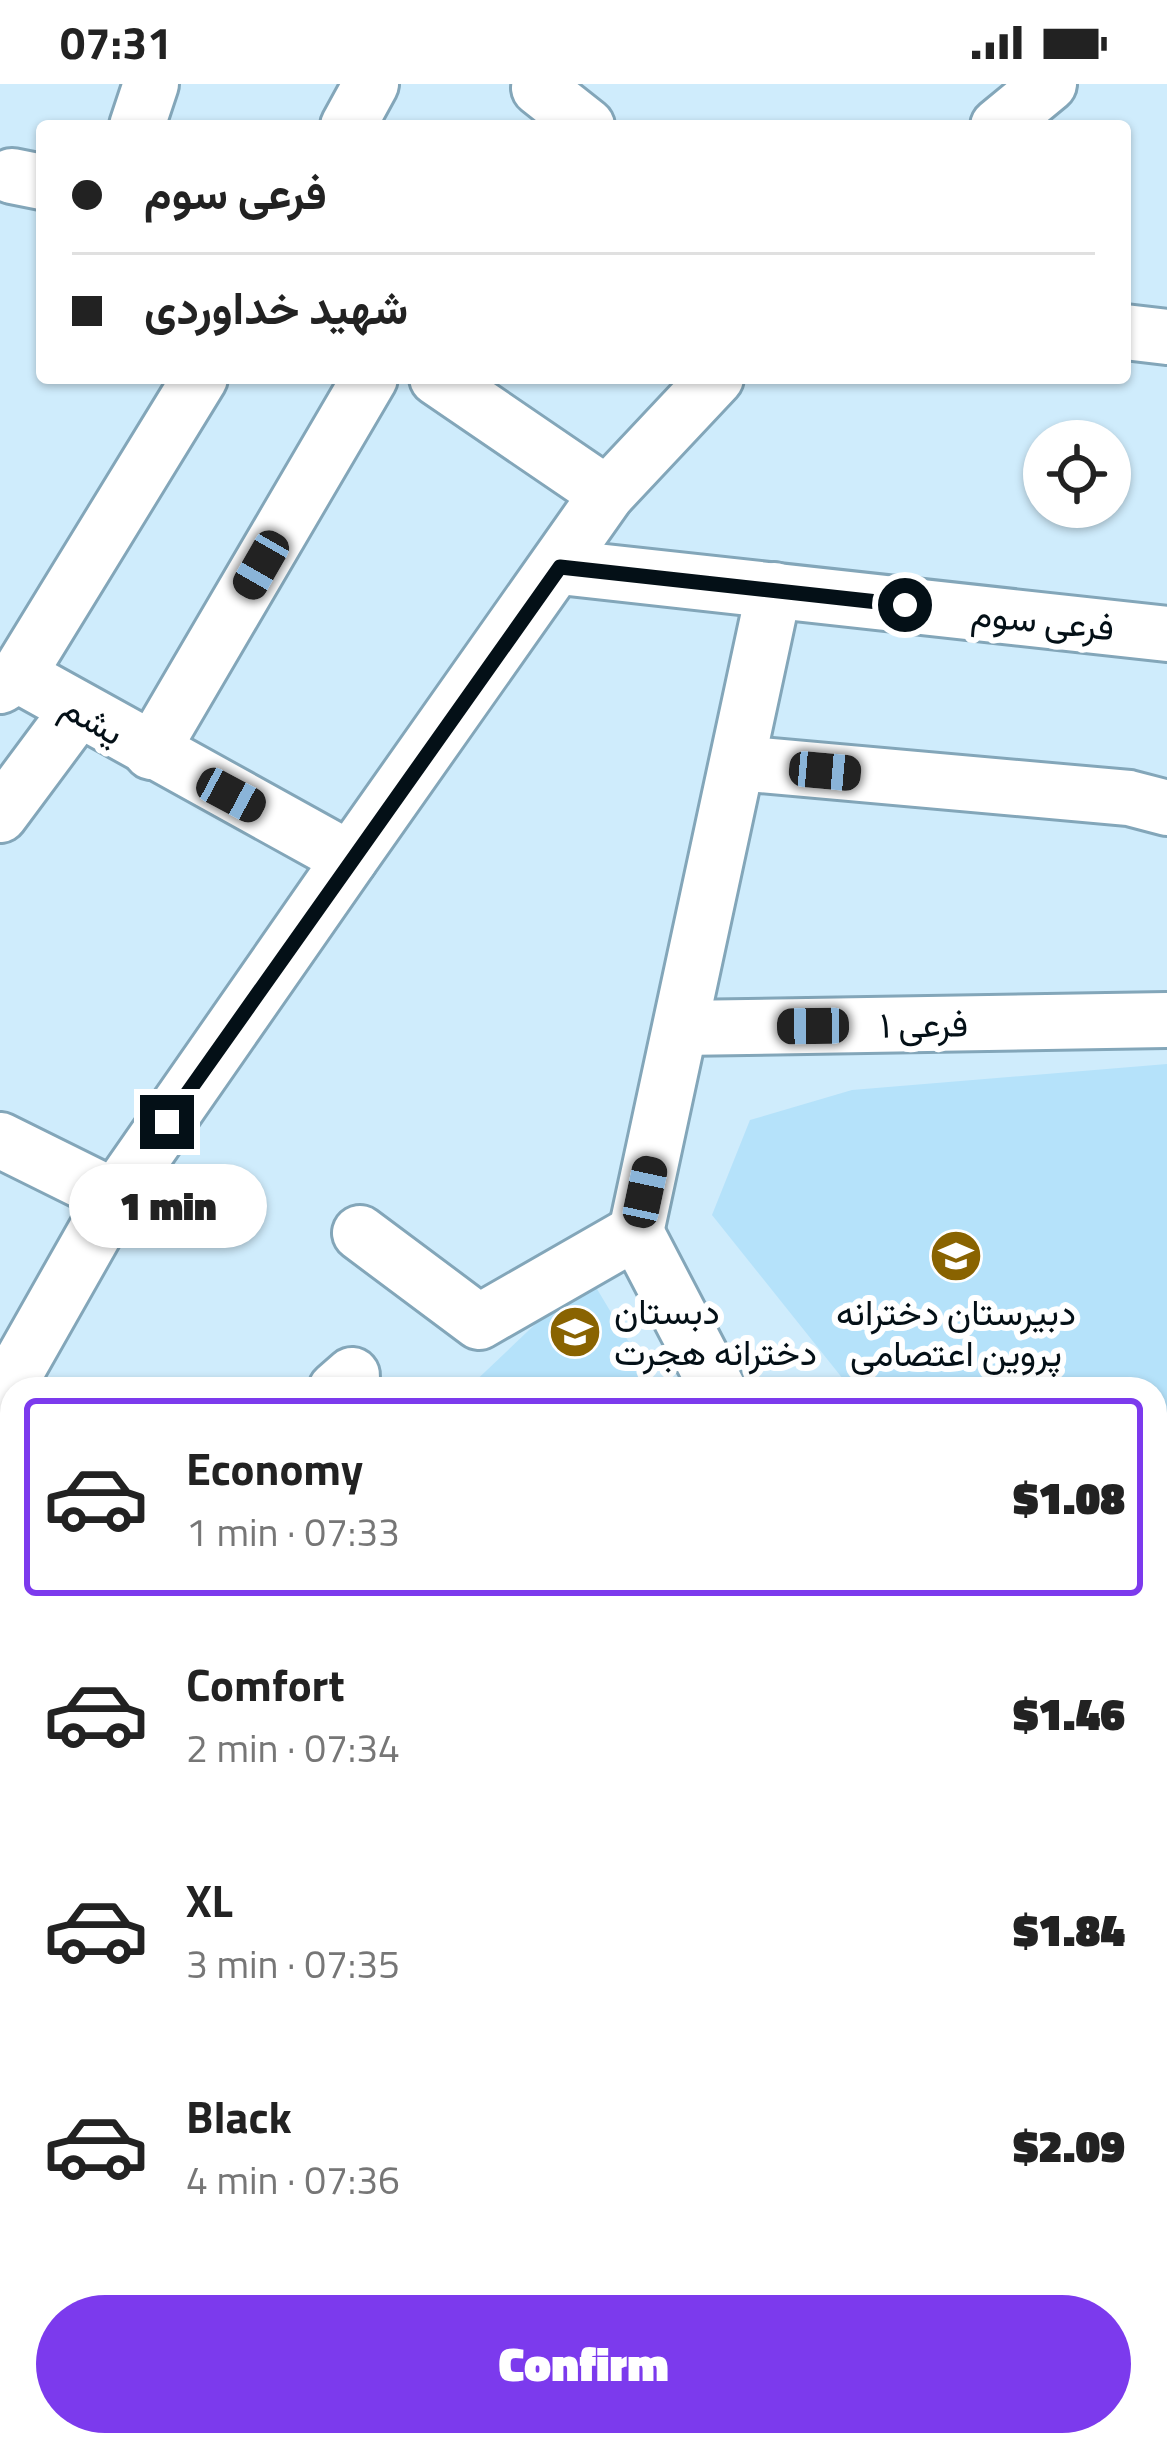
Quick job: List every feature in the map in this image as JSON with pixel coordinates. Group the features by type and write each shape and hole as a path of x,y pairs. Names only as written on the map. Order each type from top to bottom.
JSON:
{"street":[{"path":"138,120 151,84"},
{"path":"351,120 371,84"},
{"path":"1005,120 1047,85"},
{"path":"532,99 575,120"},
{"path":"1131,333 1167,337"},
{"name":"یشم","path":"196,384 9,681 78,710 350,859"},
{"path":"152,752 367,384"},
{"path":"446,384 607,494"},
{"path":"13,1377 115,1197 350,859 607,494 710,384"},
{"name":"فرعی سوم","path":"560,567 1167,634"},
{"path":"712,1377 636,1232 774,590"},
{"path":"0,815 78,710"},
{"path":"738,763 1129,798 1167,808"},
{"name":"فرعی ۱","path":"681,1028 1167,1020"},
{"path":"0,1140 115,1197"},
{"path":"359,1233 479,1322 636,1232"}],"shaded area":[{"name":"دبیرستان دخترانه پروین اعتصامی","path":"1167,1064 1167,1377 841,1377 712,1215 750,1120 852,1090"},
{"name":"دبستان دخترانه هجرت","path":"588,1274 650,1377 480,1377"}],"place":[{"name":"دبیرستان دخترانه پروین اعتصامی","path":"956,1256"},
{"name":"دبستان دخترانه هجرت","path":"575,1332"}],"route":[{"path":"167,1122 560,567 905,605"}]}
